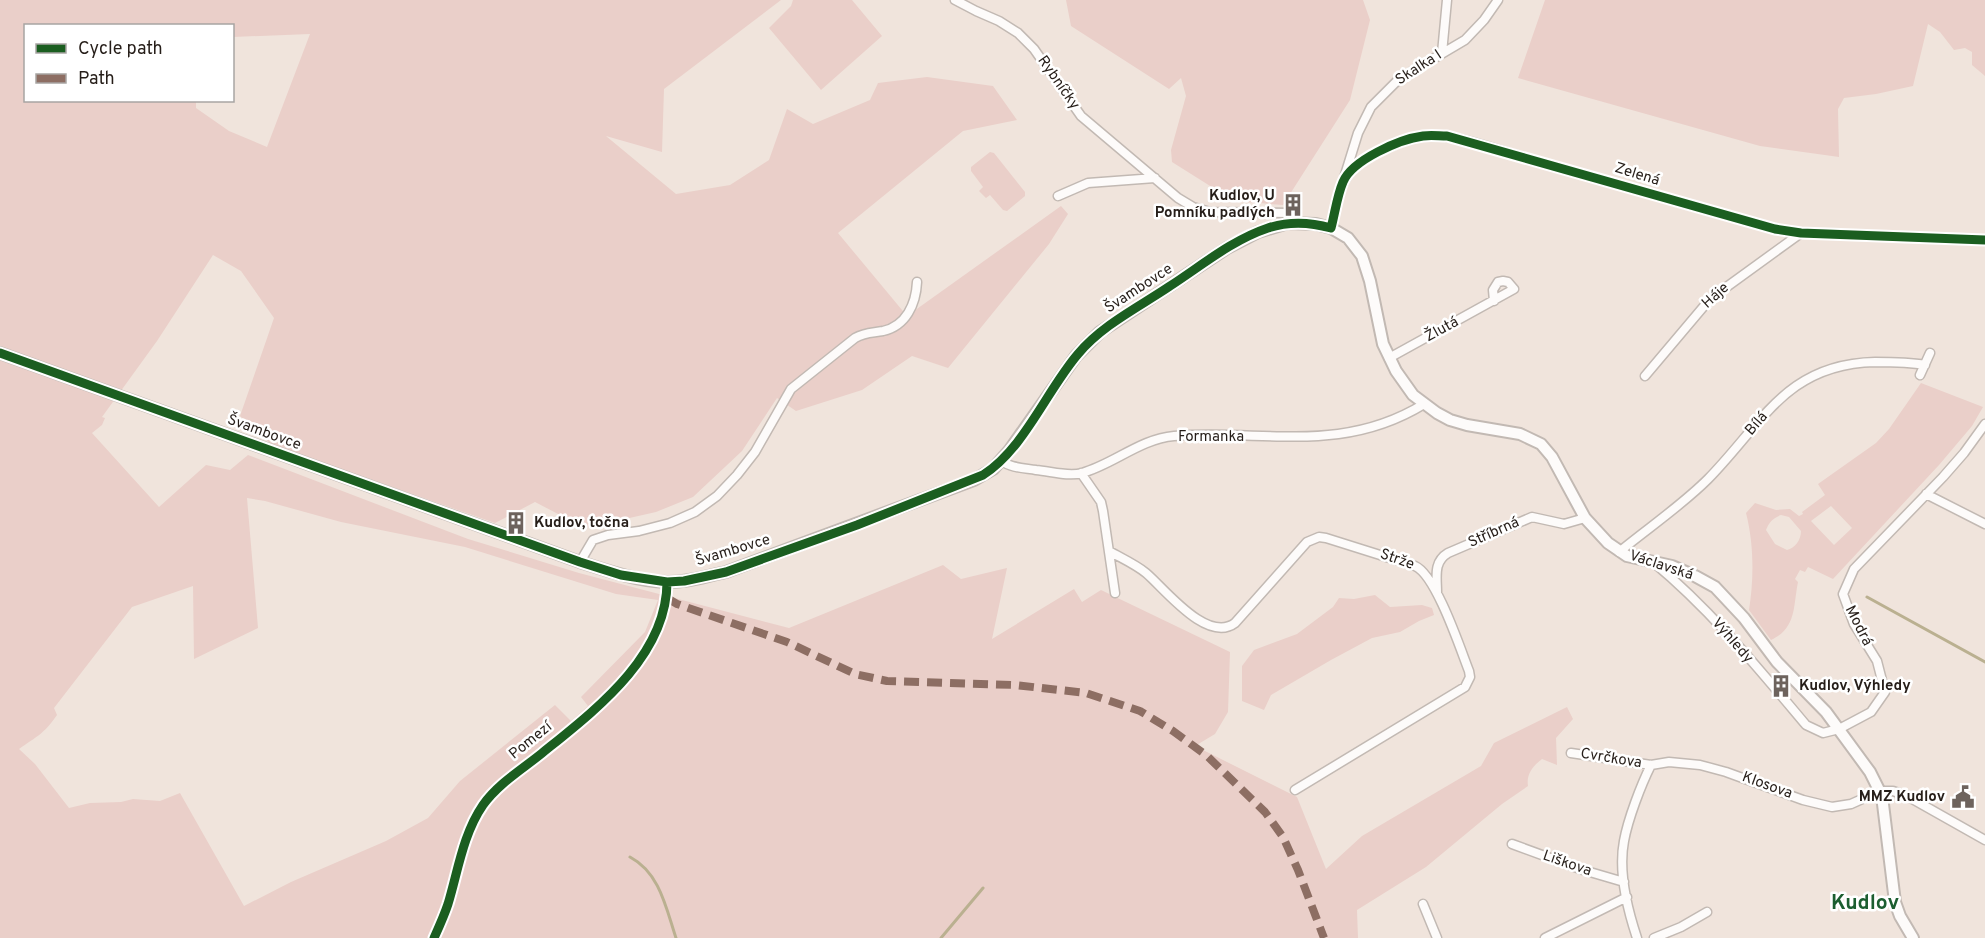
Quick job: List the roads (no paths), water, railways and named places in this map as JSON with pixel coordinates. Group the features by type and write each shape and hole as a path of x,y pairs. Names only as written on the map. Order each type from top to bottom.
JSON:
{"street":[{"name":"Rybníčky","path":"955,0 999,21 1017,33 1035,49 1081,116 1178,198 1193,207 1210,212 1292,213 1299,223"},
{"path":"1442,53 1447,0"},
{"name":"Skalka I","path":"1344,181 1358,133 1371,107 1400,79 1465,40 1484,20 1498,0"},
{"name":"Zelená","path":"1330,228 1344,181 1358,164 1405,141 1422,136 1447,136 1775,229 1801,233 1985,240"},
{"path":"1058,196 1088,183 1155,178"},
{"name":"Švambovce","path":"0,353 580,562 621,575 667,582 684,581 726,572 974,480 1002,461 1076,356 1100,332 1227,248 1258,232 1277,225 1299,223 1330,228"},
{"name":"Václavská","path":"1330,228 1348,238 1362,256 1370,281 1379,330 1389,358 1404,384 1424,404 1459,423 1520,434 1541,444 1552,457 1585,518 1608,543 1619,552 1637,560 1684,571 1715,587 1744,618 1777,662 1811,696 1839,729 1870,772 1880,791 1884,807 1895,902 1913,938"},
{"name":"Háje","path":"1646,376 1710,299 1801,233"},
{"path":"580,562 593,540 670,523 696,512 717,496 755,452 791,389 855,338 864,333 883,331 898,325 911,309 916,295 916,282"},
{"name":"Žlutá","path":"1389,358 1494,301"},
{"path":"1920,375 1930,353"},
{"name":"Bílá","path":"1619,552 1702,485 1780,398 1800,382 1822,371 1853,363 1890,362 1925,365"},
{"name":"Formanka","path":"1002,461 1024,468 1081,473 1158,439 1202,435 1278,438 1332,435 1395,419 1424,404"},
{"name":"Modrá","path":"1839,729 1871,712 1885,692 1877,661 1854,624 1843,594 1854,570 1964,453 1985,424"},
{"path":"1081,473 1101,502 1115,593"},
{"path":"1926,494 1985,524"},
{"name":"Stříbrná","path":"1437,593 1438,562 1448,553 1532,517 1564,524 1585,518"},
{"name":"Strže","path":"1109,551 1147,573 1182,609 1219,628 1235,623 1307,542 1319,537 1420,568 1437,593 1469,671 1470,677 1465,687 1294,790"},
{"name":"Výhledy","path":"1653,562 1676,581 1718,623 1806,725 1823,733 1839,729"},
{"name":"Pomezí","path":"434,938 447,905 460,856 483,805 501,784 541,754 617,689 640,659 660,626 667,598 667,582"},
{"name":"Cvrčkova","path":"1571,753 1651,765"},
{"name":"Klosova","path":"1651,765 1669,762 1700,765 1803,800 1832,807 1851,804 1880,791"},
{"path":"1637,938 1624,882 1623,842 1645,776 1651,765"},
{"path":"1880,791 1893,791 1907,796 1985,840"},
{"name":"Liškova","path":"1512,844 1583,870 1624,882"},
{"path":"1545,938 1627,897"},
{"path":"1423,904 1437,938"},
{"path":"1654,938 1681,927 1707,912"}],"waterway":[{"path":"1867,597 1985,662"},
{"path":"630,857 640,864 655,882 665,903 676,938"},
{"path":"941,938 983,888"}],"place":[{"name":"Kudlov, U Pomníku padlých","path":"1293,205"},
{"name":"Kudlov, točna","path":"516,523"},
{"name":"Kudlov, Výhledy","path":"1781,686"},
{"name":"MMZ Kudlov","path":"1963,797"}],"district":[{"name":"Kudlov","path":"1865,903"}]}
